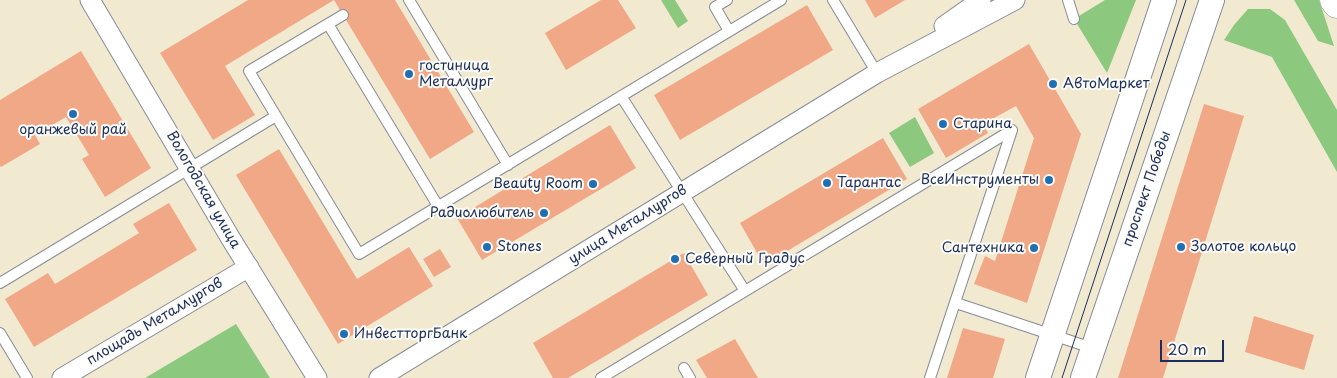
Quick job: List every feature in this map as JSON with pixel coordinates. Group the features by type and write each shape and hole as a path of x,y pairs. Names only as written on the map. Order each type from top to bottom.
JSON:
{"main road":[{"path":"1334,0 1337,4"}],"street":[{"name":"Вологодская улица","path":"90,0 317,378"},
{"name":"улица Металлургов","path":"877,73 981,0"},
{"name":"улица Металлургов","path":"379,378 877,73 1015,0"},
{"path":"1038,378 1164,0"},
{"name":"проспект Победы","path":"1083,378 1212,0"},
{"name":"площадь Металлургов","path":"62,378 249,266"}],"lane":[{"path":"409,0 508,165"},
{"path":"727,0 715,7 729,31"},
{"path":"343,15 249,71 359,254 781,0"},
{"path":"834,0 877,73"},
{"path":"1068,0 1074,19"},
{"path":"328,24 438,206"},
{"path":"621,96 744,291"},
{"path":"0,283 276,116"},
{"path":"600,378 1012,130 930,378"},
{"path":"956,303 1092,348"},
{"path":"0,333 27,378"},
{"path":"684,368 690,378"}],"green space":[{"path":"661,0 675,0 688,21 678,28"},
{"path":"1105,0 1136,0 1107,73 1074,19"},
{"path":"1294,0 1319,0 1334,46 1318,41"},
{"path":"1248,9 1270,9 1285,20 1337,110 1337,172 1272,57 1224,40"},
{"path":"915,117 934,153 910,167 889,133"},
{"path":"236,324 270,378 145,378"}],"building":[{"path":"248,0 334,0 225,66 255,115 213,140 160,53"},
{"name":"гостиница Металлург","path":"334,0 395,0 474,132 430,159"},
{"path":"601,0 618,0 636,28 566,70 545,33"},
{"path":"865,0 905,0 875,18"},
{"path":"807,5 833,50 680,140 654,95"},
{"path":"1029,44 1081,134 1027,303 974,284 985,256 995,261 1034,138 1016,106 983,124 988,133 946,158 918,109"},
{"path":"81,51 151,168 105,197 82,159 89,155 66,117 35,135 40,144 0,166 0,100"},
{"name":"Золотое кольцо","path":"1204,104 1244,116 1163,378 1118,378"},
{"path":"610,125 636,168 482,260 457,218"},
{"path":"883,138 907,179 764,265 740,223"},
{"path":"279,149 357,279 409,247 433,286 338,344 236,175"},
{"path":"169,203 197,250 34,347 5,299 48,273 55,284 139,233 133,224"},
{"path":"440,249 451,267 434,277 423,259"},
{"path":"684,253 708,295 568,378 553,378 533,343"},
{"path":"1254,316 1314,335 1304,370 1245,352"},
{"path":"963,328 1005,339 993,378 947,378"},
{"path":"735,339 758,378 707,378 696,360"}],"tram line":[{"path":"1062,378 1186,0"}],"place":[{"name":"гостиница Металлург","path":"409,74"},
{"name":"АвтоМаркет","path":"1053,84"},
{"name":"оранжевый рай","path":"73,114"},
{"name":"Старина","path":"943,124"},
{"name":"ВсеИнструменты","path":"1049,180"},
{"name":"Тарантас","path":"827,183"},
{"name":"Beauty Room","path":"593,184"},
{"name":"Радиолюбитель","path":"544,213"},
{"name":"Stones","path":"487,247"},
{"name":"Золотое кольцо","path":"1181,247"},
{"name":"Сантехника","path":"1034,248"},
{"name":"Северный Градус","path":"675,259"},
{"name":"ИнвестторгБанк","path":"344,334"}]}
